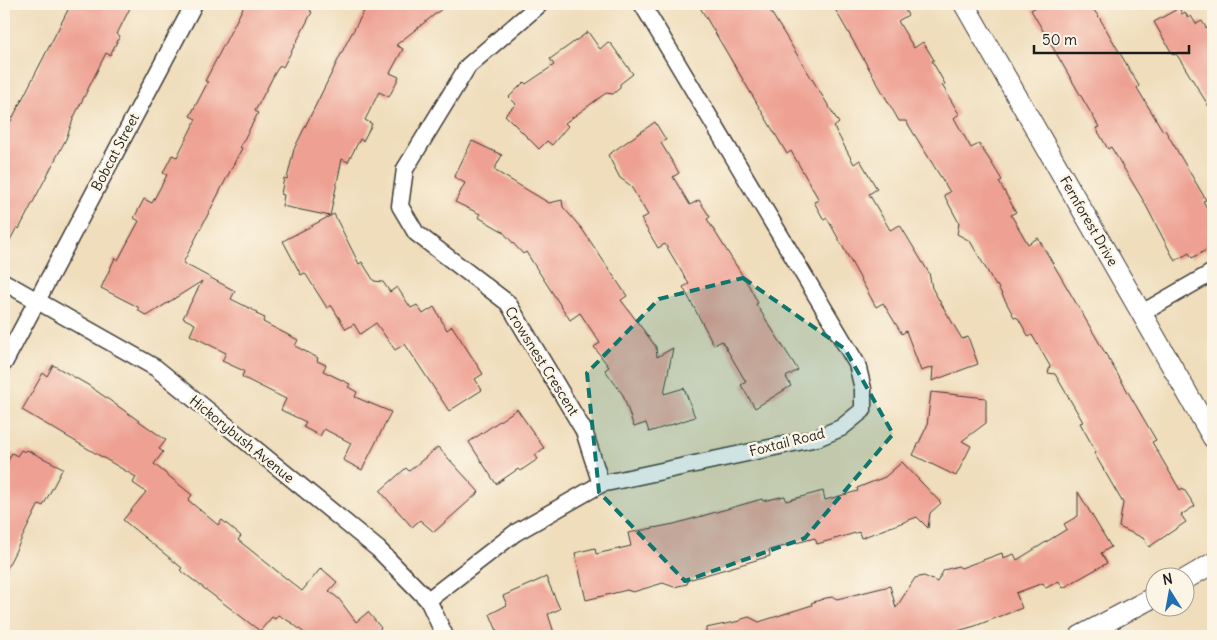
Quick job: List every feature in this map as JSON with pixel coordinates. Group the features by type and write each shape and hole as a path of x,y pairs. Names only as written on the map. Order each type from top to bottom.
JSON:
{"street":[{"name":"Bobcat Street","path":"4,363 194,4"},
{"name":"Crowsnest Crescent","path":"540,4 468,66 405,169 400,206 416,233 508,303 584,430 601,484"},
{"name":"Foxtail Road","path":"428,600 515,534 601,484 817,438 841,428 863,410 863,389 857,364 642,4"},
{"name":"Fernforest Drive","path":"964,4 1213,438"},
{"path":"1142,313 1213,272"},
{"name":"Hickorybush Avenue","path":"4,282 156,368 378,549 428,600 446,636"},
{"path":"1194,574 1213,563"},
{"path":"1080,636 1144,602"}],"highlighted area":[{"path":"743,278 845,349 893,434 805,538 685,581 599,492 587,373 659,299"}],"building":[{"path":"71,4 132,4 117,34 120,36 110,55 106,53 74,117 66,139 19,229 17,227 4,251 4,128 11,121"},
{"path":"245,4 314,4 310,11 312,12 283,67 280,65 255,111 258,113 240,147 242,148 183,263 235,291 231,299 257,312 256,314 265,318 263,322 298,340 295,346 318,358 317,361 326,365 323,371 350,384 348,387 357,392 355,397 391,412 362,470 343,460 351,443 324,429 320,436 303,427 306,422 281,410 286,399 242,377 244,371 222,361 226,353 190,335 195,324 183,318 202,281 147,316 139,311 138,307 101,288 115,258 118,260 139,221 134,218 144,199 152,203 167,175 163,173 172,155 177,157 196,119 190,116 208,82 205,81"},
{"path":"368,4 448,4 396,45 403,49 390,73 399,77 389,97 379,92 365,120 372,124 363,141 360,139 348,162 342,159 330,216 282,206 284,195 281,194 284,178 287,179 294,149"},
{"path":"698,4 766,4 839,123 834,127 854,164 860,160 877,189 869,194 890,230 900,225 929,273 932,288 962,339 968,337 978,364 932,381 933,367 921,371 906,331 902,334 883,303 876,307 827,218 824,220 814,202 819,200 791,151 787,154"},
{"path":"832,4 901,4 908,15 898,21 914,48 923,42 934,60 932,61 945,84 942,85 959,114 954,118 971,148 979,144 991,162 1002,180 999,182 1016,212 1011,215 1028,244 1038,238 1156,440 1152,442 1180,490 1183,488 1195,506 1181,515 1186,522 1149,547 1143,538 1119,527 1123,503 1094,453 1096,452 1080,423 1083,422 1055,374 1048,373 1050,366 1032,335 1029,337 1018,318 1014,317 970,241 957,234 959,223 944,195 950,192 906,121 899,121"},
{"path":"1041,4 1089,4 1099,17 1139,86 1137,88 1163,131 1165,130 1206,200 1203,201 1213,218 1213,246 1192,258 1189,253 1175,261 1143,200 1111,147 1108,149 1096,128 1099,127 1031,10"},
{"path":"1179,8 1182,14 1185,12 1188,18 1191,16 1196,24 1202,21 1213,39 1213,113 1179,58 1176,54 1173,55 1154,22"},
{"path":"588,32 600,49 608,42 611,44 633,74 620,84 620,88 613,94 606,93 565,123 568,126 552,145 547,141 539,149 505,115 516,104 509,97 524,82 526,84 554,65 550,59"},
{"path":"655,122 666,140 661,143 679,173 673,177 690,205 699,200 710,217 707,219 749,286 758,303 756,304 798,370 786,377 791,386 755,408 741,385 746,382 722,341 714,345 683,287 689,284 665,244 658,248 641,219 648,215 630,185 620,178 608,155"},
{"path":"472,141 502,155 494,170 549,203 562,200 563,207 582,229 627,296 621,300 656,347 657,357 673,348 664,394 684,388 695,417 649,432 646,423 634,427 623,395 605,370 609,367 594,347 600,343 580,313 570,320 526,252 523,254 502,231 478,217 480,214 455,202 465,183 454,177"},
{"path":"334,214 359,264 362,262 374,281 383,282 390,292 397,287 411,308 417,305 423,314 434,307 447,330 452,326 483,374 475,379 482,390 449,411 405,344 395,350 376,323 360,334 354,324 346,329 331,305 327,308 305,273 301,275 283,241"},
{"path":"53,365 88,385 166,440 159,449 163,452 154,464 192,495 188,500 218,525 222,520 241,536 238,540 302,591 321,568 337,582 329,591 339,599 356,622 368,612 381,628 371,636 308,636 278,615 275,619 272,617 260,631 180,570 182,568 123,520 146,492 133,483 136,477 22,410 43,373 47,376"},
{"path":"931,392 986,398 986,423 962,441 971,446 956,476 913,455 927,426"},
{"path":"517,409 544,448 535,455 538,459 520,471 518,469 496,484 469,442"},
{"path":"438,447 479,492 434,532 420,520 412,527 380,491 406,468 409,471"},
{"path":"21,450 25,452 27,450 63,468 43,506 39,504 4,574 4,469 12,453 17,456"},
{"path":"902,462 941,503 930,513 928,528 917,517 861,538 859,532 817,544 815,538 769,550 770,556 688,580 687,584 674,587 663,583 633,592 627,590 586,600 575,553 595,548 596,554 631,546 628,533 674,524 762,499 763,501 785,496 786,501 823,491 825,500 858,491 857,488 885,477"},
{"path":"1078,492 1111,547 1101,553 1107,563 1063,588 1059,581 1046,588 1043,583 1016,593 1022,608 975,626 940,636 706,636 706,628 740,621 749,617 759,622 812,605 811,603 826,598 833,597 837,599 890,586 896,608 915,578 924,576 937,582 944,570 958,566 961,568 1002,553 1003,558 1014,554 1017,560 1067,529 1064,524 1078,516"},
{"path":"546,577 560,609 548,614 555,636 499,636 490,614 507,605 503,596"}]}
